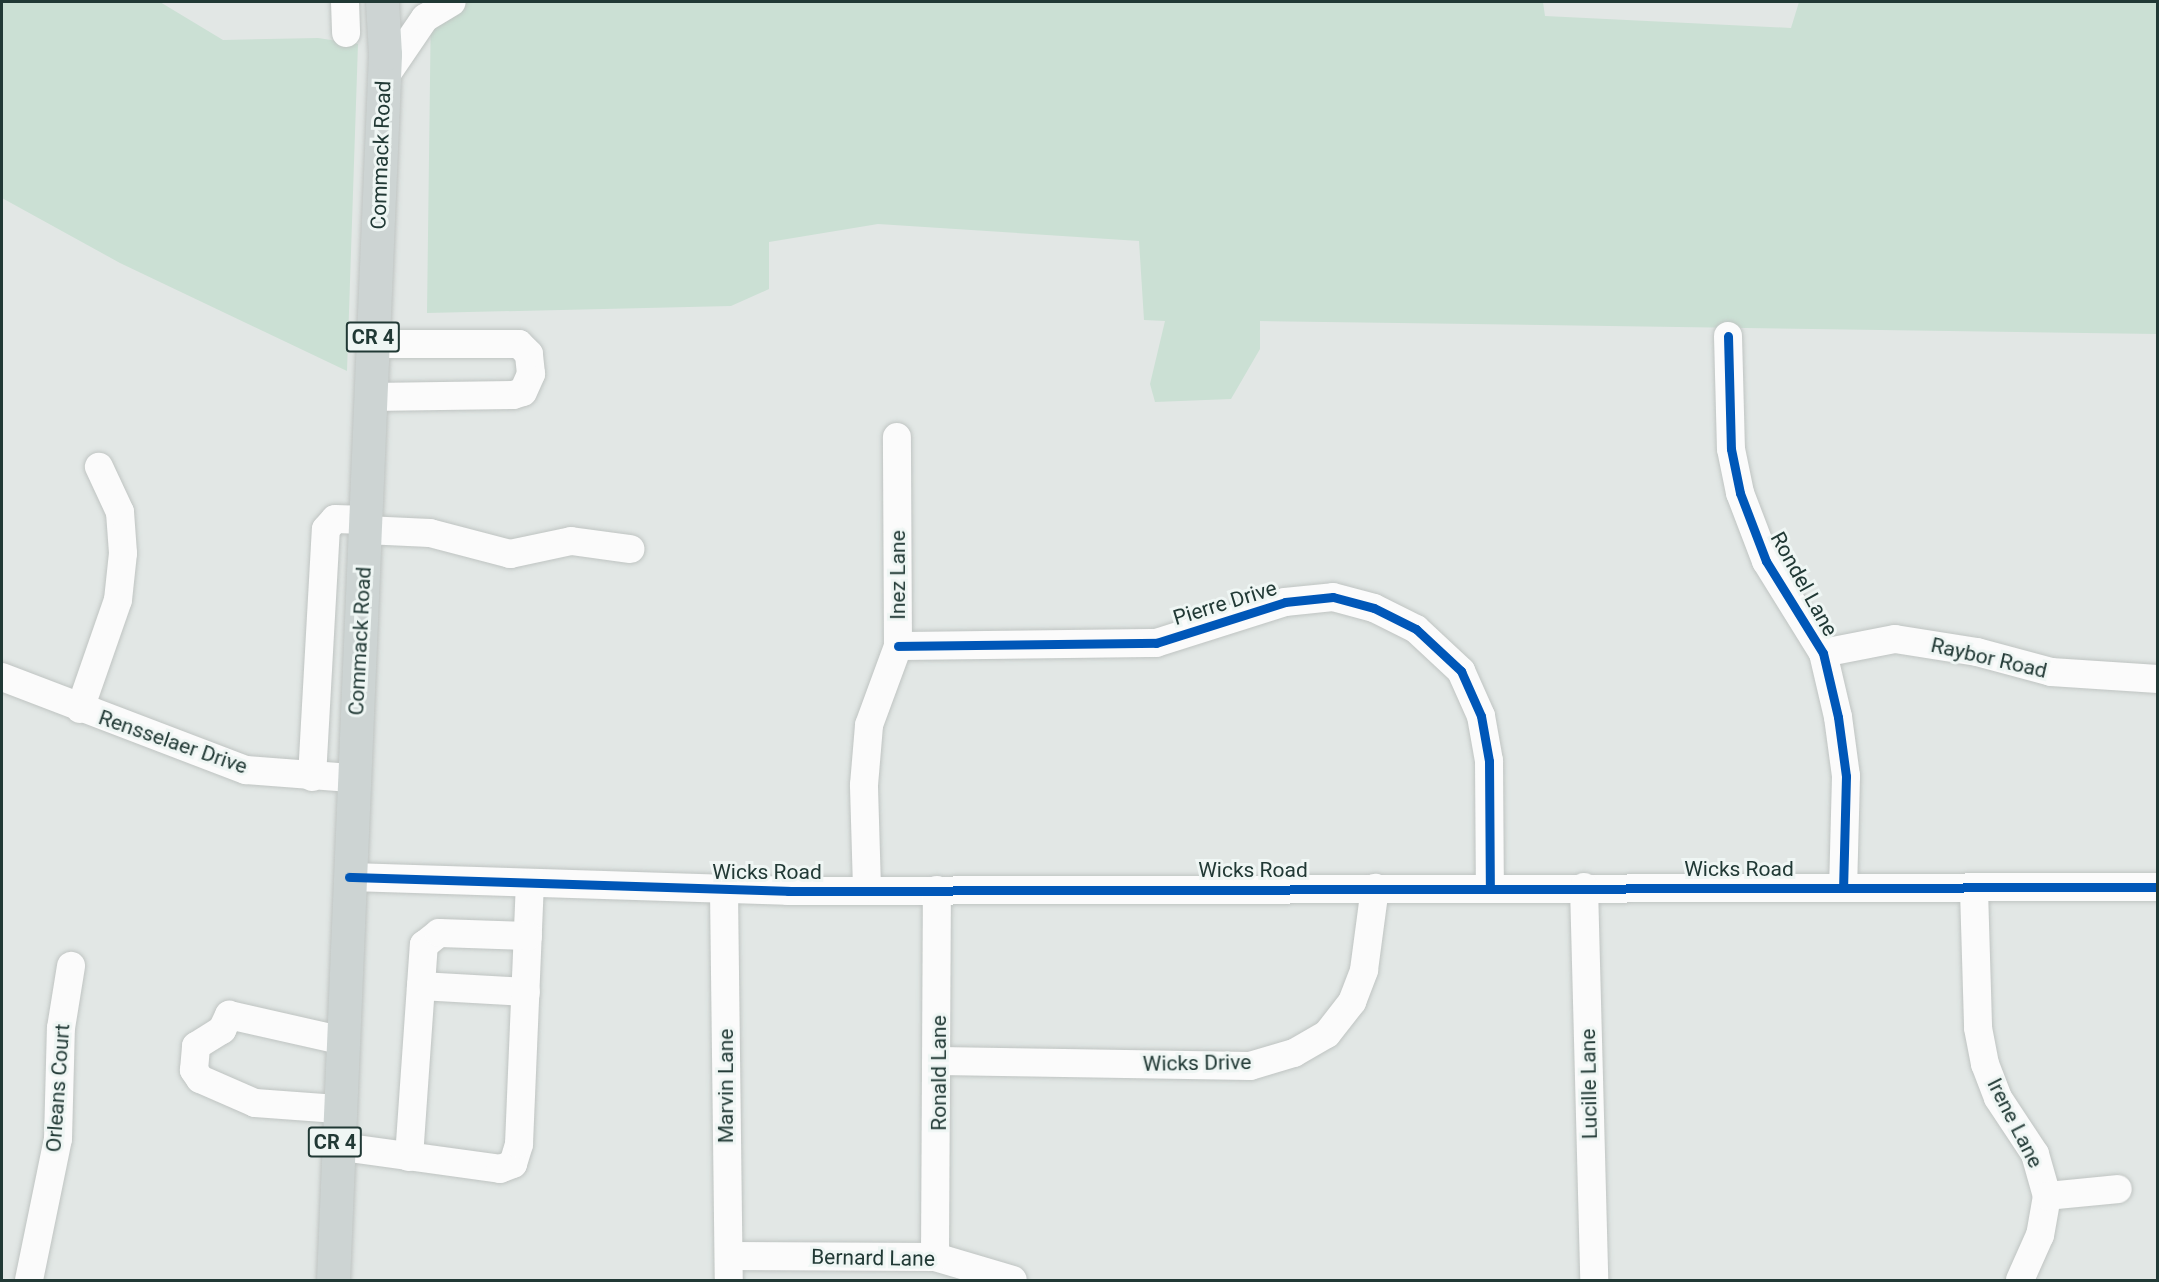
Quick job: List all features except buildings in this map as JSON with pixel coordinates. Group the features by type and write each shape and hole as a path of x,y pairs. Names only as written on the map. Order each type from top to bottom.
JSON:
{"main road":[{"name":"Commack Road","path":"333,1281 335,1146 349,877 351,778 366,525 384,78 382,2"}],"street":[{"path":"345,2 346,33"},
{"path":"384,78 425,18 452,2"},
{"name":"Rondel Lane","path":"1728,336 1731,449 1740,493 1766,561 1823,653 1846,776 1843,887"},
{"path":"371,397 513,395 523,392 531,374 529,354 519,344 373,344"},
{"name":"Inez Lane","path":"867,888 864,785 869,725 898,646 897,437"},
{"path":"80,709 118,600 123,553 120,512 99,468"},
{"path":"312,777 326,529 334,519 430,533 510,554 571,541 630,549"},
{"name":"Pierre Drive","path":"898,646 1156,643 1285,602 1333,597 1374,608 1416,629 1461,671 1481,716 1489,761 1490,889"},
{"name":"Raybor Road","path":"1823,653 1895,639 1977,652 2051,672 2157,679"},
{"name":"Rensselaer Drive","path":"2,677 80,709 246,770 312,777 351,778"},
{"name":"Wicks Road","path":"349,877 724,891 867,888 937,890 1843,887 1974,890 2157,887"},
{"path":"335,1146 500,1169 513,1164 519,1144 530,883"},
{"name":"Lucille Lane","path":"1584,887 1594,1281"},
{"name":"Wicks Drive","path":"939,1061 1250,1066 1294,1053 1327,1034 1352,1002 1364,970 1375,888"},
{"name":"Ronald Lane","path":"935,1257 939,1061 937,890"},
{"name":"Irene Lane","path":"1974,890 1978,1028 1985,1064 1998,1098 2035,1154 2047,1196 2040,1235 2020,1281"},
{"name":"Marvin Lane","path":"724,891 729,1268"},
{"path":"409,1157 424,945 439,933 528,936"},
{"name":"Orleans Court","path":"29,1281 58,1139 61,1028 71,966"},
{"path":"421,986 526,992"},
{"path":"337,1109 255,1103 200,1079 194,1070 196,1046 222,1030 229,1015 340,1040"},
{"path":"2047,1196 2118,1189"},
{"name":"Bernard Lane","path":"729,1268 935,1257 1013,1281"}],"green space":[{"path":"2,2 160,2 223,40 318,38 358,44 347,371 120,263 2,198"},
{"path":"431,2 1543,2 1545,16 1791,28 1799,2 2157,2 2157,334 1260,321 1260,349 1231,399 1155,402 1150,384 1165,321 1144,320 1139,241 878,224 769,242 769,289 731,306 427,313"}],"cycle path":[{"path":"1728,336 1731,449 1740,493 1766,561 1823,653 1838,717 1846,776 1843,887"},
{"path":"898,646 1156,643 1285,602 1333,597 1374,608 1416,629 1461,671 1481,716 1489,761 1490,889"},
{"path":"349,877 788,891 2158,887"}]}
